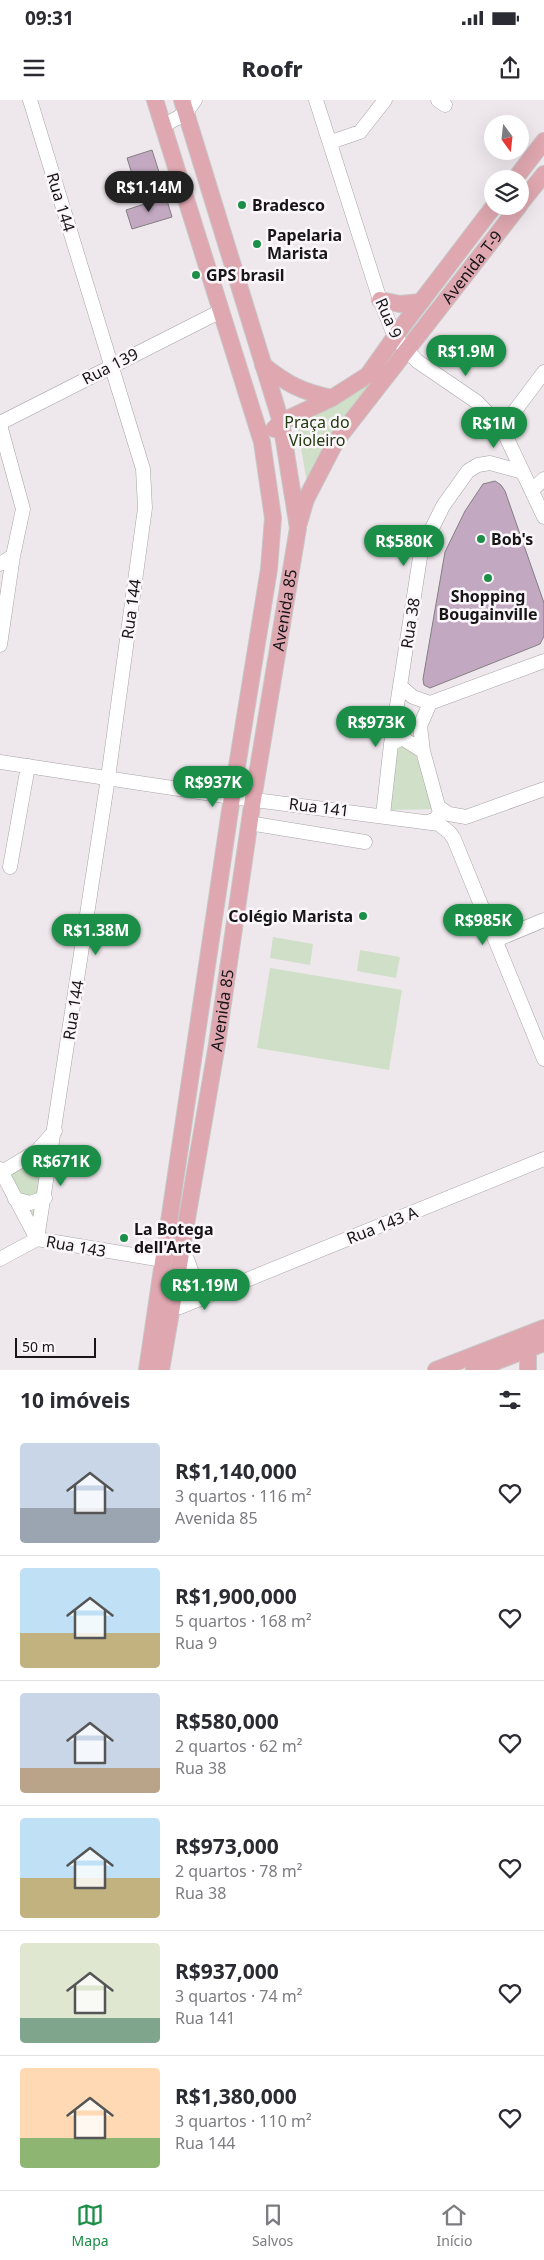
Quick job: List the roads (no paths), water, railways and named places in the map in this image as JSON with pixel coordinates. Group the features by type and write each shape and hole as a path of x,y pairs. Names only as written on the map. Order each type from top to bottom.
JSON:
{"main road":[{"name":"Avenida 85","path":"147,1370 232,797 269,569 273,518 262,442 155,100"},
{"name":"Avenida 85","path":"160,1370 202,1132 249,824 298,528 281,422 188,104"},
{"path":"522,170 544,142"},
{"name":"Avenida T-9","path":"529,193 544,174"},
{"name":"Avenida T-9","path":"262,442 281,422 332,398 368,375 487,215"},
{"name":"Avenida T-9","path":"298,528 306,499 336,441 511,215"},
{"path":"380,300 400,304 421,302"},
{"path":"264,365 293,387 308,393 332,398"},
{"name":"Avenida 85","path":"136,1370 157,1260 173,1152 183,1124"},
{"name":"Avenida 85","path":"171,1370 204,1151 202,1132"},
{"path":"474,1370 523,1344 544,1328"},
{"path":"436,1370 523,1344 544,1343"},
{"path":"523,1344 528,1370"}],"street":[{"name":"Rua 144","path":"30,100 143,468 145,508 108,778 45,1198 37,1239"},
{"name":"Rua 9","path":"316,100 380,300 395,337 406,351 477,402 502,428 544,518"},
{"path":"331,142 360,132 385,100"},
{"path":"163,126 188,104"},
{"name":"Rua 139","path":"0,424 112,364 220,311"},
{"path":"502,428 544,372"},
{"path":"0,424 24,509 4,593 0,645"},
{"name":"Rua 38","path":"383,815 391,744 421,551 443,506 468,471 478,465 490,463 523,472"},
{"path":"532,490 544,479"},
{"path":"0,564 14,556"},
{"path":"400,686 413,697 430,703 544,661"},
{"path":"430,703 420,726 423,751 440,808 438,817 430,821"},
{"path":"391,744 402,738 423,751"},
{"name":"Rua 141","path":"0,762 232,797 430,821"},
{"path":"10,867 28,766"},
{"path":"440,808 449,814 466,817 544,789"},
{"path":"454,839 466,817"},
{"path":"430,821 439,824 454,839 544,1059"},
{"path":"249,824 365,842"},
{"path":"496,940 544,920"},
{"path":"37,1239 1,1171 37,1151 55,1131"},
{"name":"Rua 143 A","path":"180,1307 544,1159"},
{"path":"15,1199 30,1203 45,1198"},
{"name":"Rua 143","path":"0,1259 37,1239 157,1260"},
{"path":"187,1259 192,1273 201,1281 219,1290"}],"place":[{"name":"Bradesco","path":"242,205"},
{"name":"Papelaria Marista","path":"257,244"},
{"name":"GPS brasil","path":"196,275"},
{"name":"Bob's","path":"481,539"},
{"name":"Shopping Bougainville","path":"488,578"},
{"name":"Colégio Marista","path":"363,916"},
{"name":"La Botega dell'Arte","path":"124,1238"}],"park label":[{"name":"Praça do Violeiro","path":"317,431"}]}
